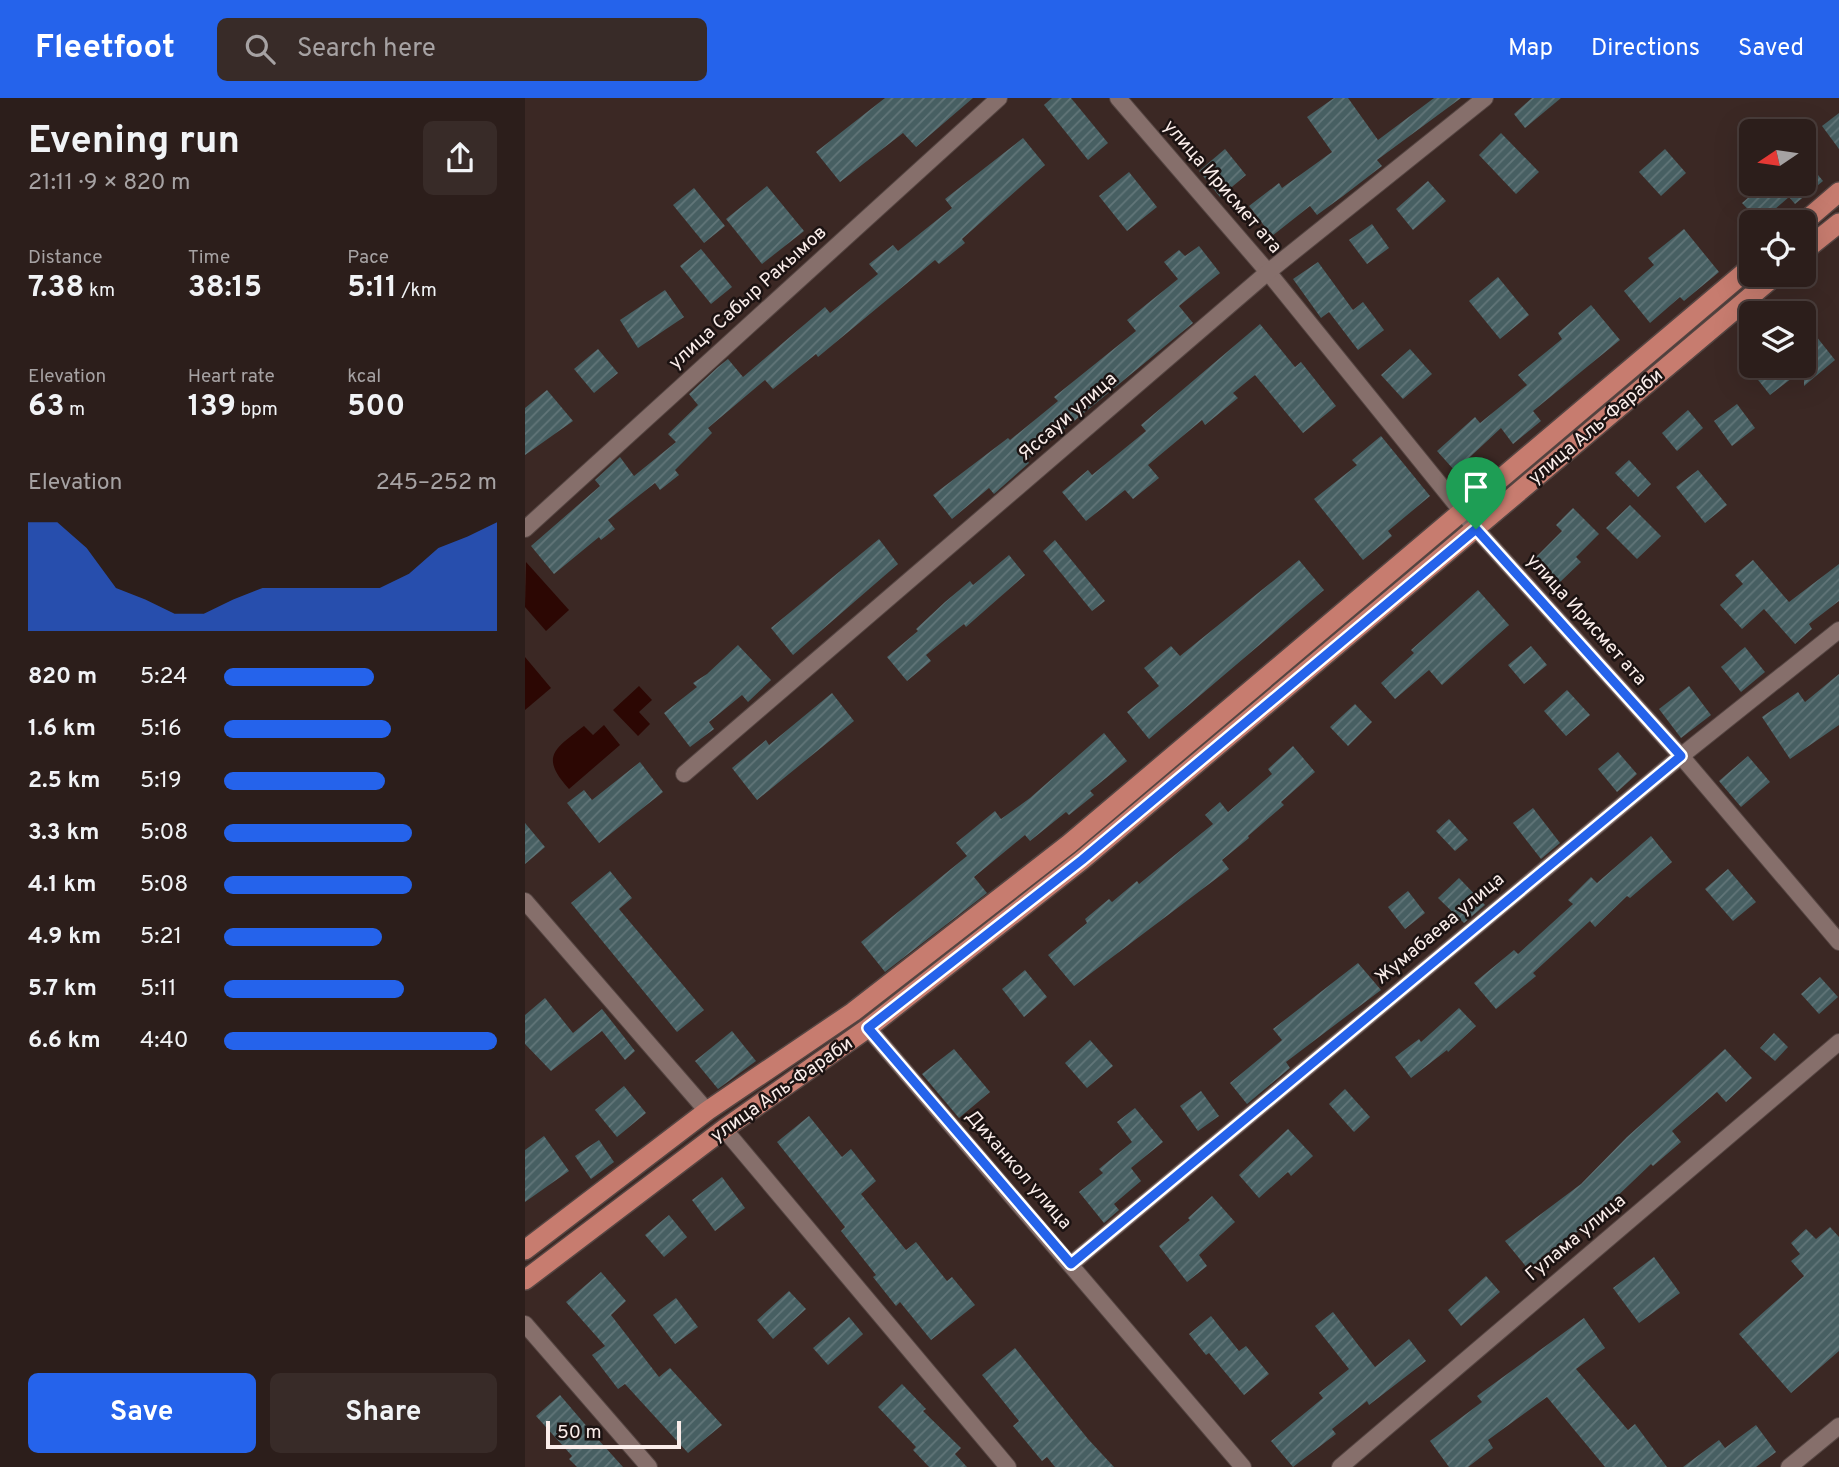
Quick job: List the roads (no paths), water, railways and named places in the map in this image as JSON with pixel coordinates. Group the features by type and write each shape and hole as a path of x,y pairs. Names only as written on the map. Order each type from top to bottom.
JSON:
{"main road":[{"path":"1816,212 1839,192"},
{"path":"1816,241 1839,223"},
{"name":"улица Аль-Фараби","path":"525,1250 707,1111 853,1012 1069,844 1739,277"},
{"name":"улица Аль-Фараби","path":"525,1280 724,1129 868,1028 1082,860 1762,287"}],"street":[{"name":"улица Сабыр Ракымов","path":"525,529 999,98"},
{"name":"улица Ирисмет ата","path":"1118,98 1268,272 1476,529 1681,756 1839,942"},
{"name":"Яссауи улица","path":"684,774 1268,272 1485,98"},
{"name":"Жумабаева улица","path":"1071,1264 1681,756 1839,630"},
{"path":"525,901 707,1111"},
{"name":"Диханкол улица","path":"868,1028 1243,1467"},
{"name":"Гулама улица","path":"1340,1467 1839,1042"},
{"path":"724,1129 1007,1467"},
{"path":"525,1324 649,1467"},
{"path":"1789,1467 1839,1426"}]}
